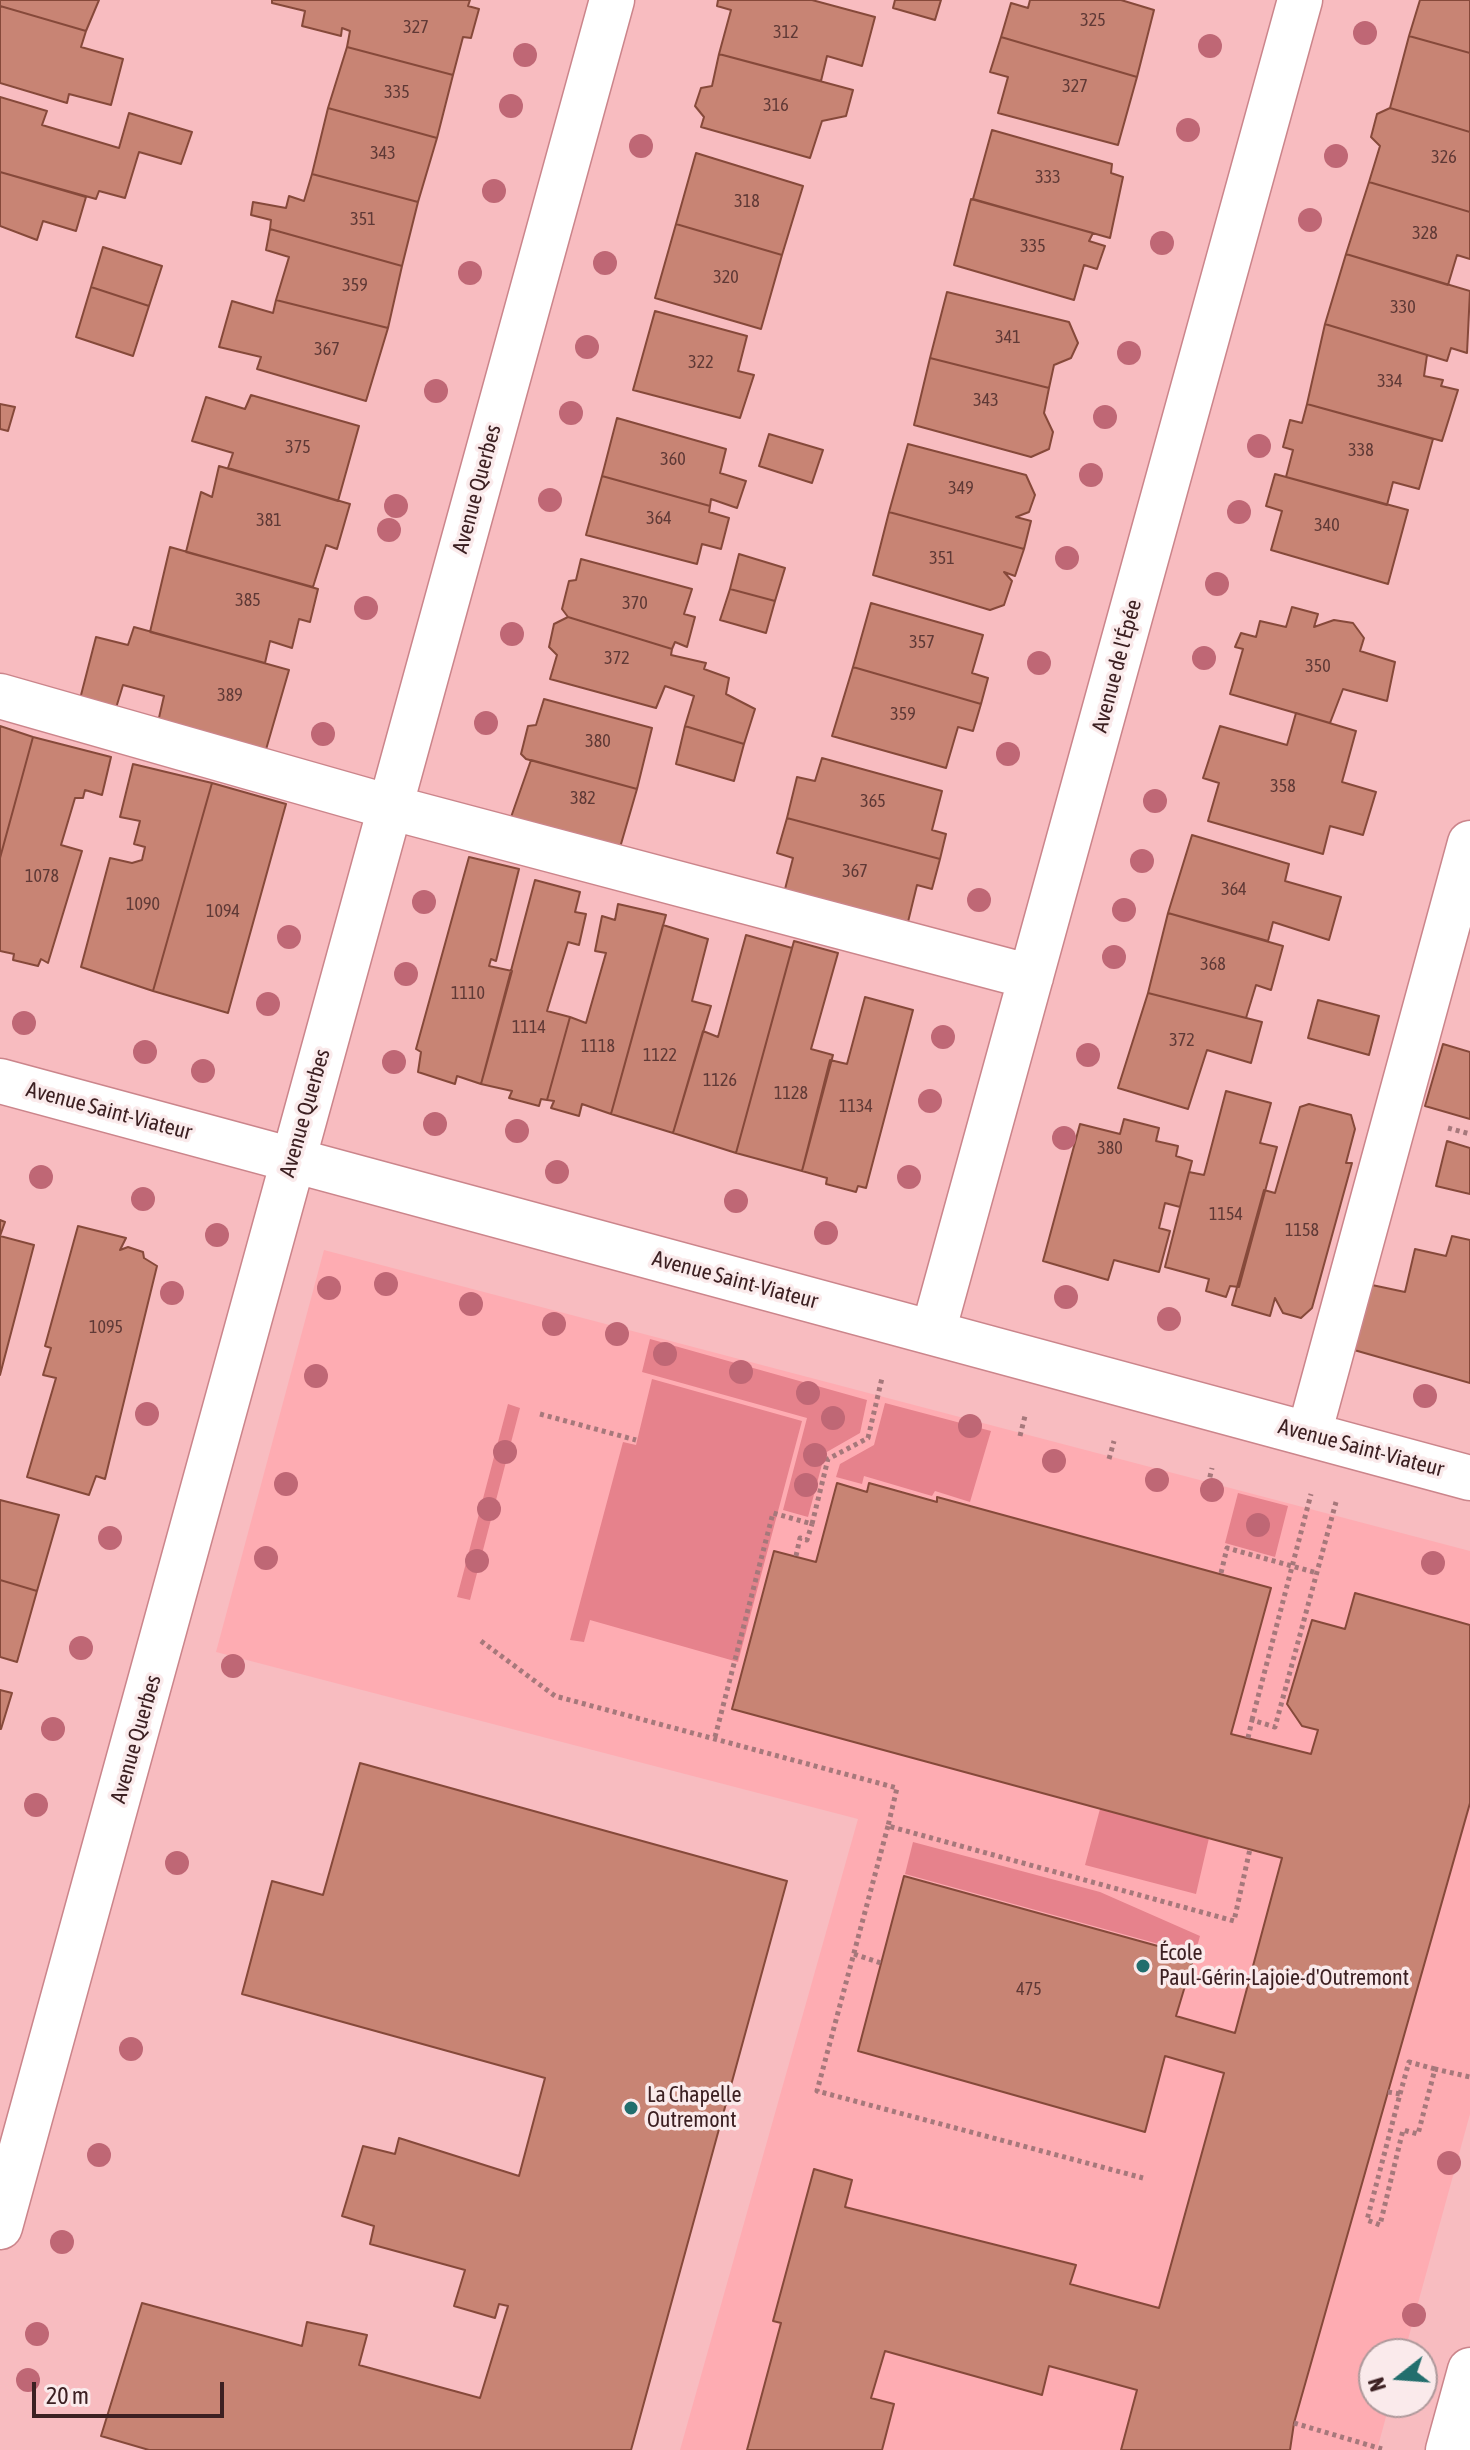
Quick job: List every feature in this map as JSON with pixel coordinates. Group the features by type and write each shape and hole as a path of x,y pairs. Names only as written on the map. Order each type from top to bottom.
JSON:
{"street":[{"name":"Avenue Querbes","path":"0,2227 147,1701 292,1160 393,808 612,0"},
{"name":"Avenue de l'Épée","path":"933,1332 1300,0"},
{"path":"0,696 393,808 1031,977"},
{"path":"1309,1434 1470,843"},
{"name":"Avenue Saint-Viateur","path":"0,1081 1470,1478"},
{"path":"1448,2450 1470,2370"}],"path":[{"path":"796,1556 800,1538 807,1540 828,1459 868,1438 883,1377"},
{"path":"540,1414 636,1440"},
{"path":"1020,1436 1025,1416"},
{"path":"1109,1459 1114,1440"},
{"path":"1208,1485 1212,1468"},
{"path":"1248,1738 1311,1494"},
{"path":"1252,1720 1275,1727 1336,1502"},
{"path":"715,1737 773,1513 812,1524"},
{"path":"1221,1573 1227,1548 1317,1573"},
{"path":"481,1641 555,1696 897,1788 817,2091 1143,2178"},
{"path":"726,1696 734,1699"},
{"path":"888,1826 1234,1921 1250,1849"},
{"path":"854,1954 881,1963"},
{"path":"1435,2069 1418,2134 1403,2130 1380,2225 1367,2220 1409,2062 1470,2077"},
{"path":"1388,2092 1400,2094"},
{"path":"1294,2423 1382,2449"}],"shaded area":[{"name":"École Paul-Gérin-Lajoie-d'Outremont","path":"324,1250 1470,1551 1470,2114 1408,2338 1358,2338 1358,2418 1386,2418 1377,2450 680,2450 858,1819 216,1652"},
{"path":"650,1339 867,1400 860,1433 825,1453 808,1517 783,1510 807,1418 642,1372"},
{"path":"652,1379 802,1421 738,1662 590,1620 584,1642 570,1640 623,1442 636,1445"},
{"path":"885,1403 991,1431 970,1502 935,1491 932,1496 864,1476 862,1484 836,1477 840,1464 874,1445"},
{"path":"508,1404 520,1408 470,1600 457,1597"},
{"path":"1238,1493 1288,1506 1275,1557 1225,1543"},
{"path":"1100,1809 1209,1838 1196,1894 1085,1865"},
{"path":"913,1842 1100,1892 1200,1936 1195,1954 905,1874"}],"building":[{"path":"0,0 99,0 86,31 0,6"},
{"path":"272,0 470,0 468,6 479,9 471,38 463,37 453,75 347,47 350,31 342,28 341,36 302,26 305,11 272,3"},
{"path":"718,0 812,0 875,17 862,66 827,56 821,81 719,54 731,10 717,6"},
{"path":"895,0 941,0 935,20 893,8"},
{"path":"1030,0 1121,0 1154,10 1137,77 1001,37 1011,3 1028,8"},
{"path":"1420,0 1470,0 1470,53 1409,36"},
{"path":"0,6 86,31 81,47 123,59 111,105 69,94 67,103 0,83"},
{"path":"1409,36 1470,53 1470,132 1390,108"},
{"path":"1001,37 1137,77 1118,145 998,113 1008,77 990,72"},
{"path":"347,47 453,75 437,138 328,108"},
{"path":"719,54 853,90 846,116 822,121 810,158 701,127 704,117 695,106 701,88 712,86"},
{"path":"0,97 47,111 42,125 119,148 129,113 192,132 181,164 139,152 125,198 99,191 96,199 0,172"},
{"path":"328,108 437,138 418,202 312,174"},
{"path":"1390,108 1470,132 1470,212 1369,182 1380,146 1371,137 1377,114"},
{"path":"992,130 1112,164 1111,173 1123,177 1110,238 973,199"},
{"path":"696,153 803,186 782,255 676,224"},
{"path":"0,172 86,197 76,231 43,221 37,240 0,226"},
{"path":"312,174 418,202 402,266 270,229 271,220 251,215 253,202 286,208 289,196 304,201"},
{"path":"1369,182 1470,212 1470,259 1457,255 1448,285 1346,254"},
{"path":"971,199 1093,233 1089,241 1105,246 1097,269 1084,265 1074,300 954,265"},
{"path":"676,224 782,255 761,329 655,298"},
{"path":"270,229 402,266 388,328 276,300 289,257 266,250"},
{"path":"103,247 162,266 149,306 91,287"},
{"path":"1346,254 1470,291 1467,353 1451,348 1447,361 1325,324"},
{"path":"91,287 149,306 133,356 76,337"},
{"path":"947,292 1069,322 1078,343 1071,358 1054,365 1049,388 930,358"},
{"path":"276,300 388,328 366,401 257,369 261,357 219,347 232,301 273,313"},
{"path":"655,311 747,336 738,371 754,375 740,418 633,390"},
{"path":"1325,324 1427,355 1424,376 1443,380 1441,386 1458,390 1442,441 1307,404"},
{"path":"930,358 1049,388 1044,413 1053,432 1049,449 1031,457 914,425"},
{"path":"251,395 359,426 338,501 228,468 233,453 192,441 206,397 245,409"},
{"path":"0,404 15,407 8,431 0,429"},
{"path":"1307,404 1433,439 1419,489 1393,482 1387,505 1286,477 1293,450 1283,447 1290,420 1302,423"},
{"path":"617,418 726,449 720,473 746,481 737,508 711,499 710,506 602,476"},
{"path":"769,434 823,450 812,483 759,466"},
{"path":"908,444 1026,475 1035,495 1029,512 1016,517 1031,521 1024,549 889,512"},
{"path":"219,466 350,504 337,549 326,545 313,587 186,552 201,492 212,497"},
{"path":"1275,474 1408,510 1388,584 1271,550 1282,511 1266,506"},
{"path":"602,476 710,506 709,512 729,518 721,549 702,544 697,564 586,535"},
{"path":"889,512 1024,549 1015,576 1004,572 1012,581 1004,605 990,610 873,575"},
{"path":"170,547 318,589 310,622 299,619 292,648 270,641 265,663 150,632"},
{"path":"739,554 785,568 775,601 730,589"},
{"path":"581,559 692,589 684,614 695,617 687,647 675,642 672,649 568,617 562,609 569,581 576,580"},
{"path":"730,589 775,601 766,633 720,620"},
{"path":"871,603 983,635 972,673 988,678 981,704 853,667"},
{"path":"1292,607 1318,614 1314,627 1334,620 1353,623 1364,638 1360,651 1395,662 1387,701 1343,689 1330,723 1230,694 1243,649 1235,647 1241,633 1256,637 1260,621 1286,627"},
{"path":"568,617 672,649 671,655 706,663 704,669 729,678 726,694 755,709 744,744 685,726 694,696 665,686 656,708 550,679 557,655 549,647 554,624"},
{"path":"134,627 289,670 265,753 158,722 164,696 123,685 116,708 80,699 96,637 128,645"},
{"path":"853,667 981,704 973,731 958,727 946,768 832,736"},
{"path":"544,699 652,728 637,789 526,759 521,754 528,726 536,725"},
{"path":"1296,713 1356,731 1342,782 1376,792 1363,835 1330,826 1323,854 1208,821 1219,783 1203,778 1220,726 1287,745"},
{"path":"0,726 33,737 0,858"},
{"path":"685,726 744,744 734,781 676,764"},
{"path":"33,737 111,757 102,795 85,790 83,798 75,798 61,845 82,851 48,963 41,959 38,966 13,960 14,954 0,951 0,858"},
{"path":"822,758 942,791 932,830 946,834 940,859 787,818 797,777 815,781"},
{"path":"531,760 637,789 619,851 510,820"},
{"path":"133,764 212,783 153,991 81,967 110,858 132,863 142,860 145,847 134,844 140,821 120,817"},
{"path":"212,783 286,804 228,1013 153,991"},
{"path":"787,818 940,859 932,889 917,885 907,926 784,893 793,858 777,853"},
{"path":"1192,835 1289,864 1285,881 1341,897 1329,940 1273,922 1268,941 1168,913"},
{"path":"469,857 519,869 496,961 491,959 489,966 512,971 481,1084 457,1076 455,1084 418,1072 421,1052 416,1049"},
{"path":"535,880 580,892 575,912 586,914 579,945 568,942 547,1011 570,1017 547,1100 541,1099 539,1106 509,1098 512,1091 481,1084"},
{"path":"618,904 666,915 611,1114 582,1104 579,1116 551,1108 554,1101 547,1100 570,1017 586,1023 606,953 595,951 602,916 615,920"},
{"path":"1168,913 1283,946 1271,990 1256,985 1246,1018 1148,993"},
{"path":"663,925 708,939 692,1001 711,1006 673,1133 611,1114"},
{"path":"746,935 792,948 736,1153 673,1133 703,1031 718,1037"},
{"path":"794,941 838,953 811,1049 833,1055 802,1171 736,1153"},
{"path":"1148,993 1262,1022 1251,1063 1207,1050 1188,1109 1118,1088"},
{"path":"865,997 913,1010 866,1188 858,1186 856,1192 826,1184 827,1178 802,1171 830,1060 847,1064"},
{"path":"1318,1000 1379,1016 1369,1055 1308,1038"},
{"path":"1443,1044 1470,1052 1470,1119 1425,1106"},
{"path":"1226,1091 1271,1103 1260,1143 1277,1147 1239,1287 1230,1286 1226,1297 1206,1291 1209,1279 1165,1267 1189,1172 1204,1175"},
{"path":"1309,1104 1351,1115 1355,1129 1346,1163 1352,1163 1312,1308 1301,1318 1283,1313 1275,1298 1270,1316 1232,1305 1264,1190 1275,1193 1300,1107"},
{"path":"1124,1119 1159,1128 1156,1141 1178,1146 1176,1156 1192,1161 1180,1207 1165,1203 1159,1228 1170,1231 1159,1272 1114,1260 1108,1280 1043,1261 1080,1124 1120,1134"},
{"path":"1447,1141 1470,1148 1470,1194 1436,1186"},
{"path":"78,1226 126,1238 120,1250 128,1247 143,1252 144,1258 157,1266 105,1479 96,1476 89,1495 27,1477 56,1378 43,1375 51,1348 45,1346"},
{"path":"0,1236 34,1245 0,1375"},
{"path":"1452,1236 1470,1240 1470,1383 1354,1350 1372,1285 1405,1292 1415,1249 1446,1256"},
{"path":"837,1483 867,1492 869,1483 937,1502 937,1497 1271,1588 1231,1734 1311,1754 1318,1730 1302,1726 1287,1704 1312,1620 1345,1629 1355,1593 1470,1625 1470,1803 1294,2423 1290,2450 1121,2450 1137,2390 1049,2366 1042,2395 885,2351 871,2398 894,2404 882,2450 747,2450 781,2323 773,2321 814,2169 852,2180 845,2207 1076,2265 1070,2284 1159,2308 1224,2073 1165,2056 1145,2132 858,2051 904,1876 1194,1956 1176,2016 1235,2033 1282,1858 732,1709 774,1551 816,1562"},
{"path":"0,1500 59,1515 37,1591 0,1580"},
{"path":"0,1580 37,1591 17,1662 0,1657"},
{"path":"0,1690 12,1693 1,1729 0,1729"},
{"name":"La Chapelle Outremont","path":"360,1763 787,1881 631,2450 149,2450 101,2436 142,2303 302,2346 307,2322 367,2335 359,2365 480,2398 508,2306 499,2304 495,2318 454,2306 465,2270 370,2244 374,2226 342,2216 363,2146 395,2154 399,2138 519,2176 545,2078 242,1994 272,1881 323,1895"}],"place":[{"name":"École Paul-Gérin-Lajoie-d'Outremont","path":"1143,1966"},
{"name":"La Chapelle Outremont","path":"631,2108"}]}
